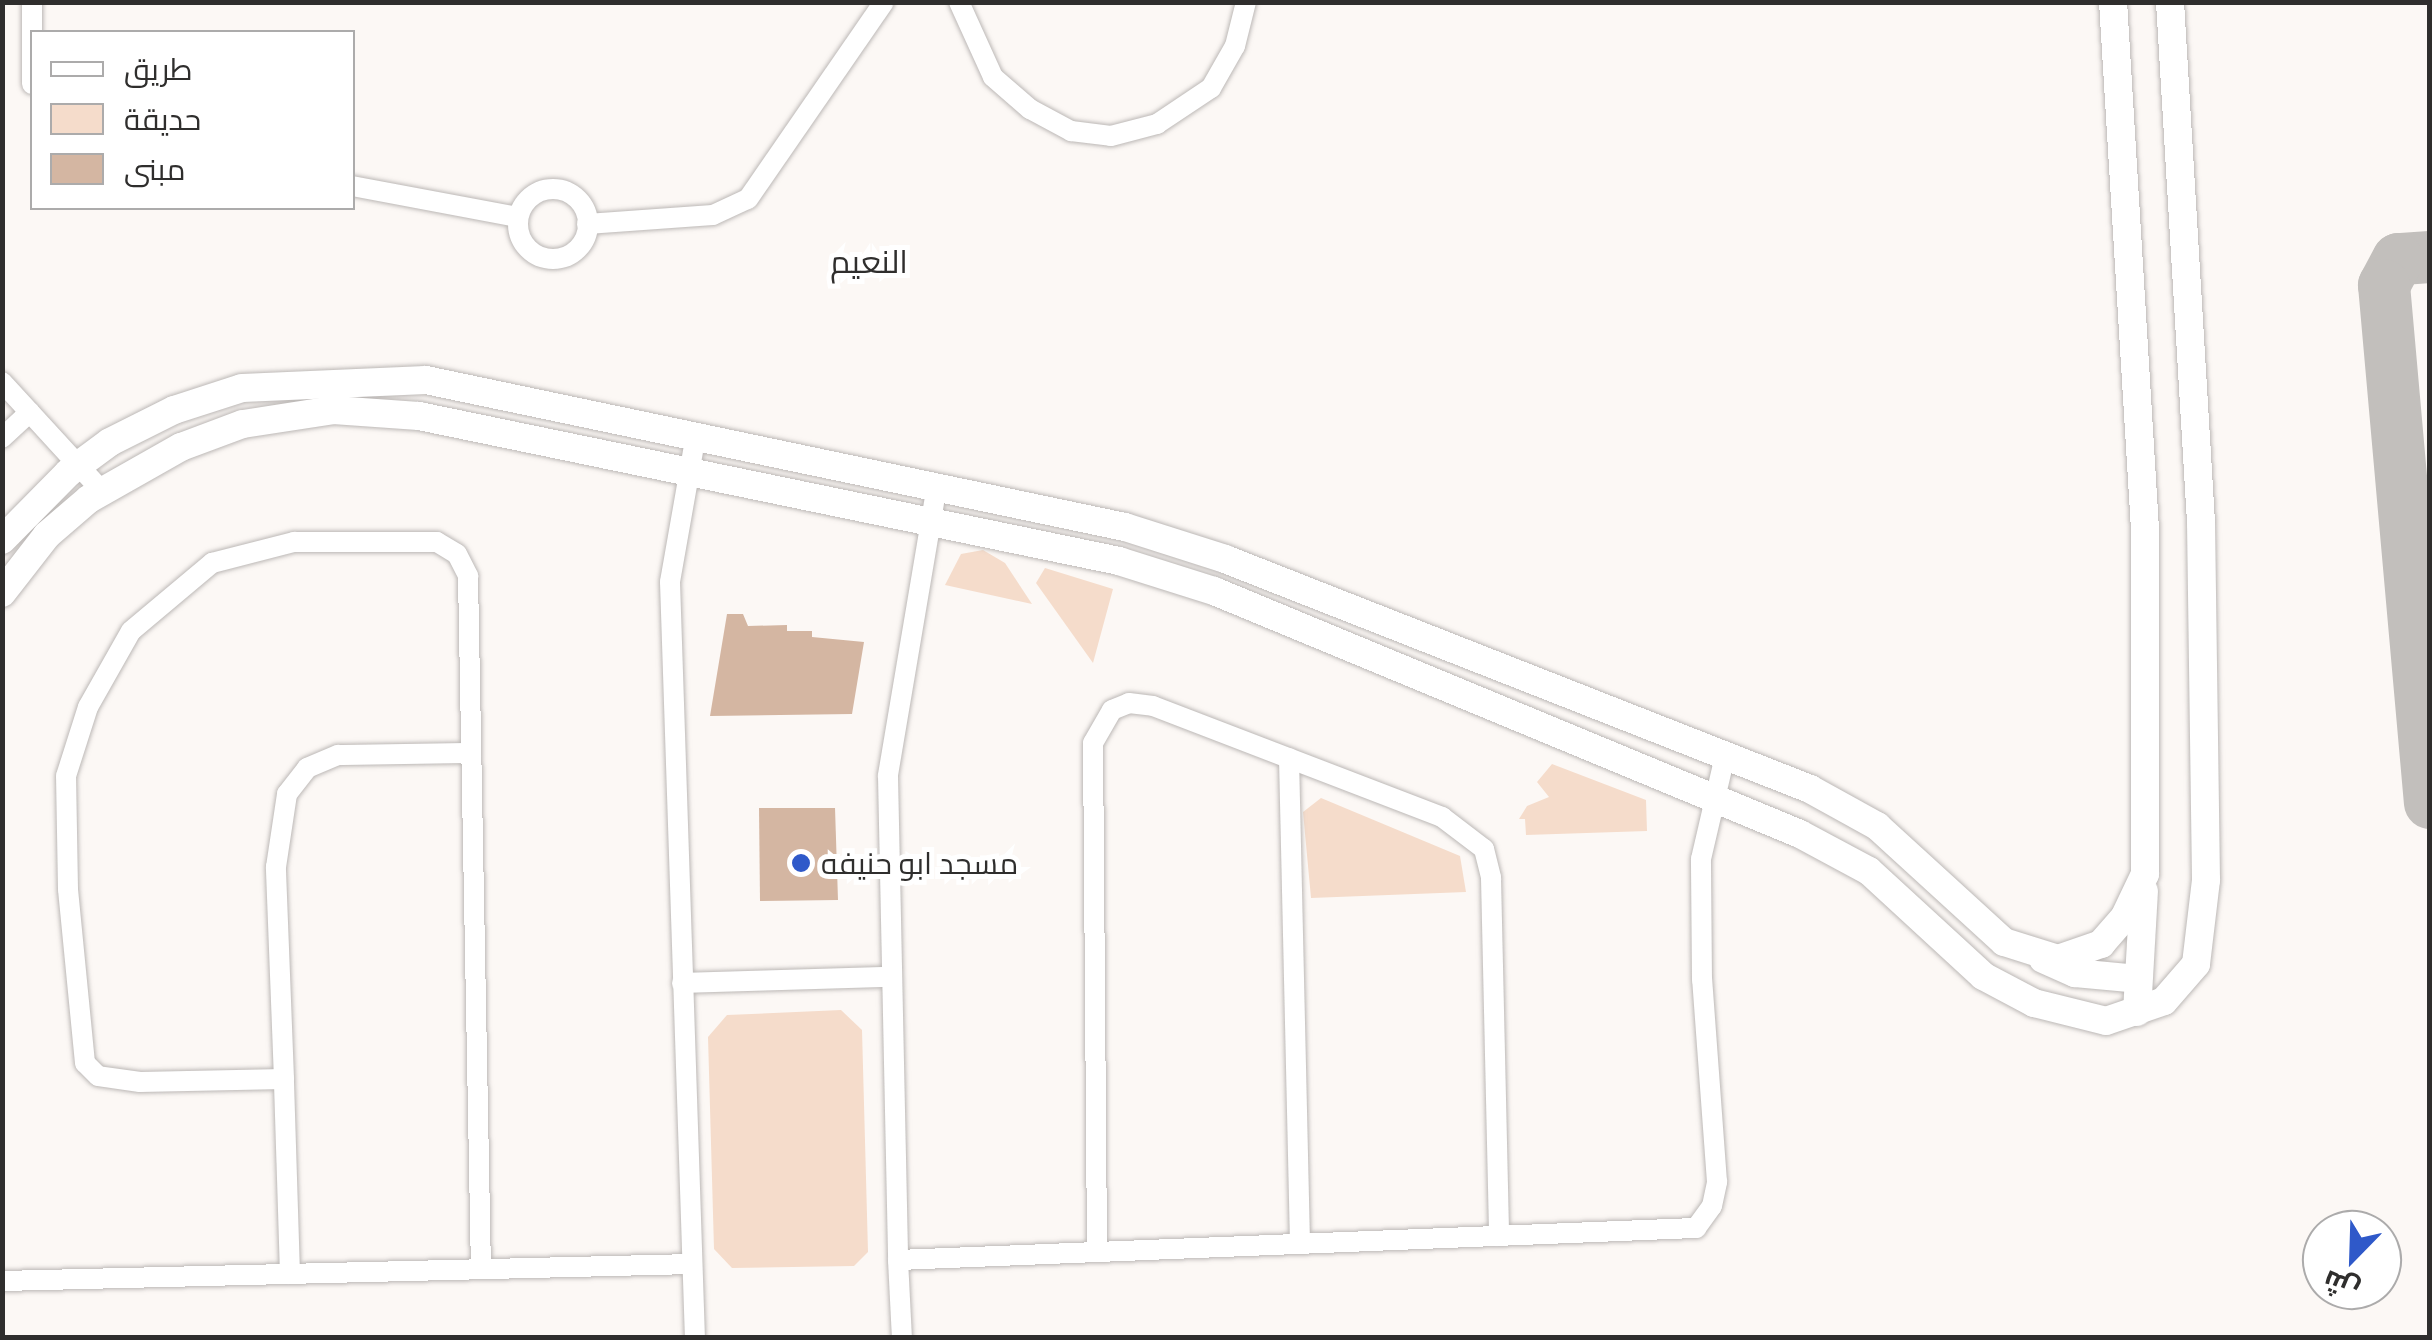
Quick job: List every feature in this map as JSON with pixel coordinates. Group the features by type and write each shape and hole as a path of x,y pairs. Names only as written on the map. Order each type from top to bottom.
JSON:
{"main road":[{"path":"2113,2 2145,529 2145,874 2137,1012"},
{"path":"2,594 47,534 136,468 243,424 333,410 419,416 1119,561 1214,591 1711,794 1869,871 1970,966 2017,994 2106,1021 2164,1001 2196,964 2206,880 2201,522 2170,2"},
{"path":"2,540 78,465 174,410 242,388 336,380 426,380 936,491 1124,527 1225,559 1724,756 1877,826 1972,918 2033,954 2076,973 2138,979"},
{"path":"2033,954 2058,959 2101,944 2124,918 2145,874"}],"street":[{"path":"32,2 32,30"},
{"path":"855,44 867,2"},
{"path":"588,224 713,215 748,200 884,2"},
{"path":"958,2 994,78 1030,109 1071,130 1110,136 1157,124 1211,88 1235,46 1246,2"},
{"path":"355,187 518,218"},
{"path":"550,189 580,202 588,224 580,246 550,258 522,240 518,218 529,198 550,189"},
{"path":"2,382 102,490"},
{"path":"2,438 30,412"},
{"path":"695,440 670,582 695,1338"},
{"path":"902,1338 890,977 888,776 936,491"},
{"path":"284,1079 140,1082 98,1076 84,1063 68,890 66,776 88,706 130,631 212,563 294,542 437,542 457,554 468,576 481,1269"},
{"path":"1098,1250 1093,743 1100,725 1129,703 1153,706 1442,817 1484,848 1490,878 1499,1236"},
{"path":"290,1274 276,867 287,794 307,768 338,755 472,753"},
{"path":"898,1260 1300,1242 1669,1233 1696,1228 1712,1206 1718,1139 1702,980 1701,860 1711,794 1724,756"},
{"path":"1288,758 1300,1242"},
{"path":"682,982 890,977"},
{"path":"2,1281 692,1264"}],"green space":[{"path":"983,550 1005,563 1032,604 945,585 961,554"},
{"path":"1045,568 1113,589 1093,663 1036,583"},
{"path":"1552,764 1646,800 1647,831 1526,835 1525,819 1519,819 1527,806 1549,797 1537,782"},
{"path":"1321,798 1460,856 1466,892 1311,898 1303,812"},
{"path":"841,1010 862,1030 868,1252 854,1266 732,1268 714,1249 708,1037 727,1015"}],"building":[{"path":"727,614 743,614 748,626 787,625 787,631 812,631 812,637 864,642 852,714 710,716"},
{"name":"مسجد ابو حنيفه","path":"759,808 835,808 838,900 760,901"}],"taxiway":[{"path":"2430,257 2398,259 2384,285 2430,803"}],"place":[{"name":"مسجد ابو حنيفه","path":"801,863"}],"district":[{"name":"النعيم","path":"869,261"}]}
